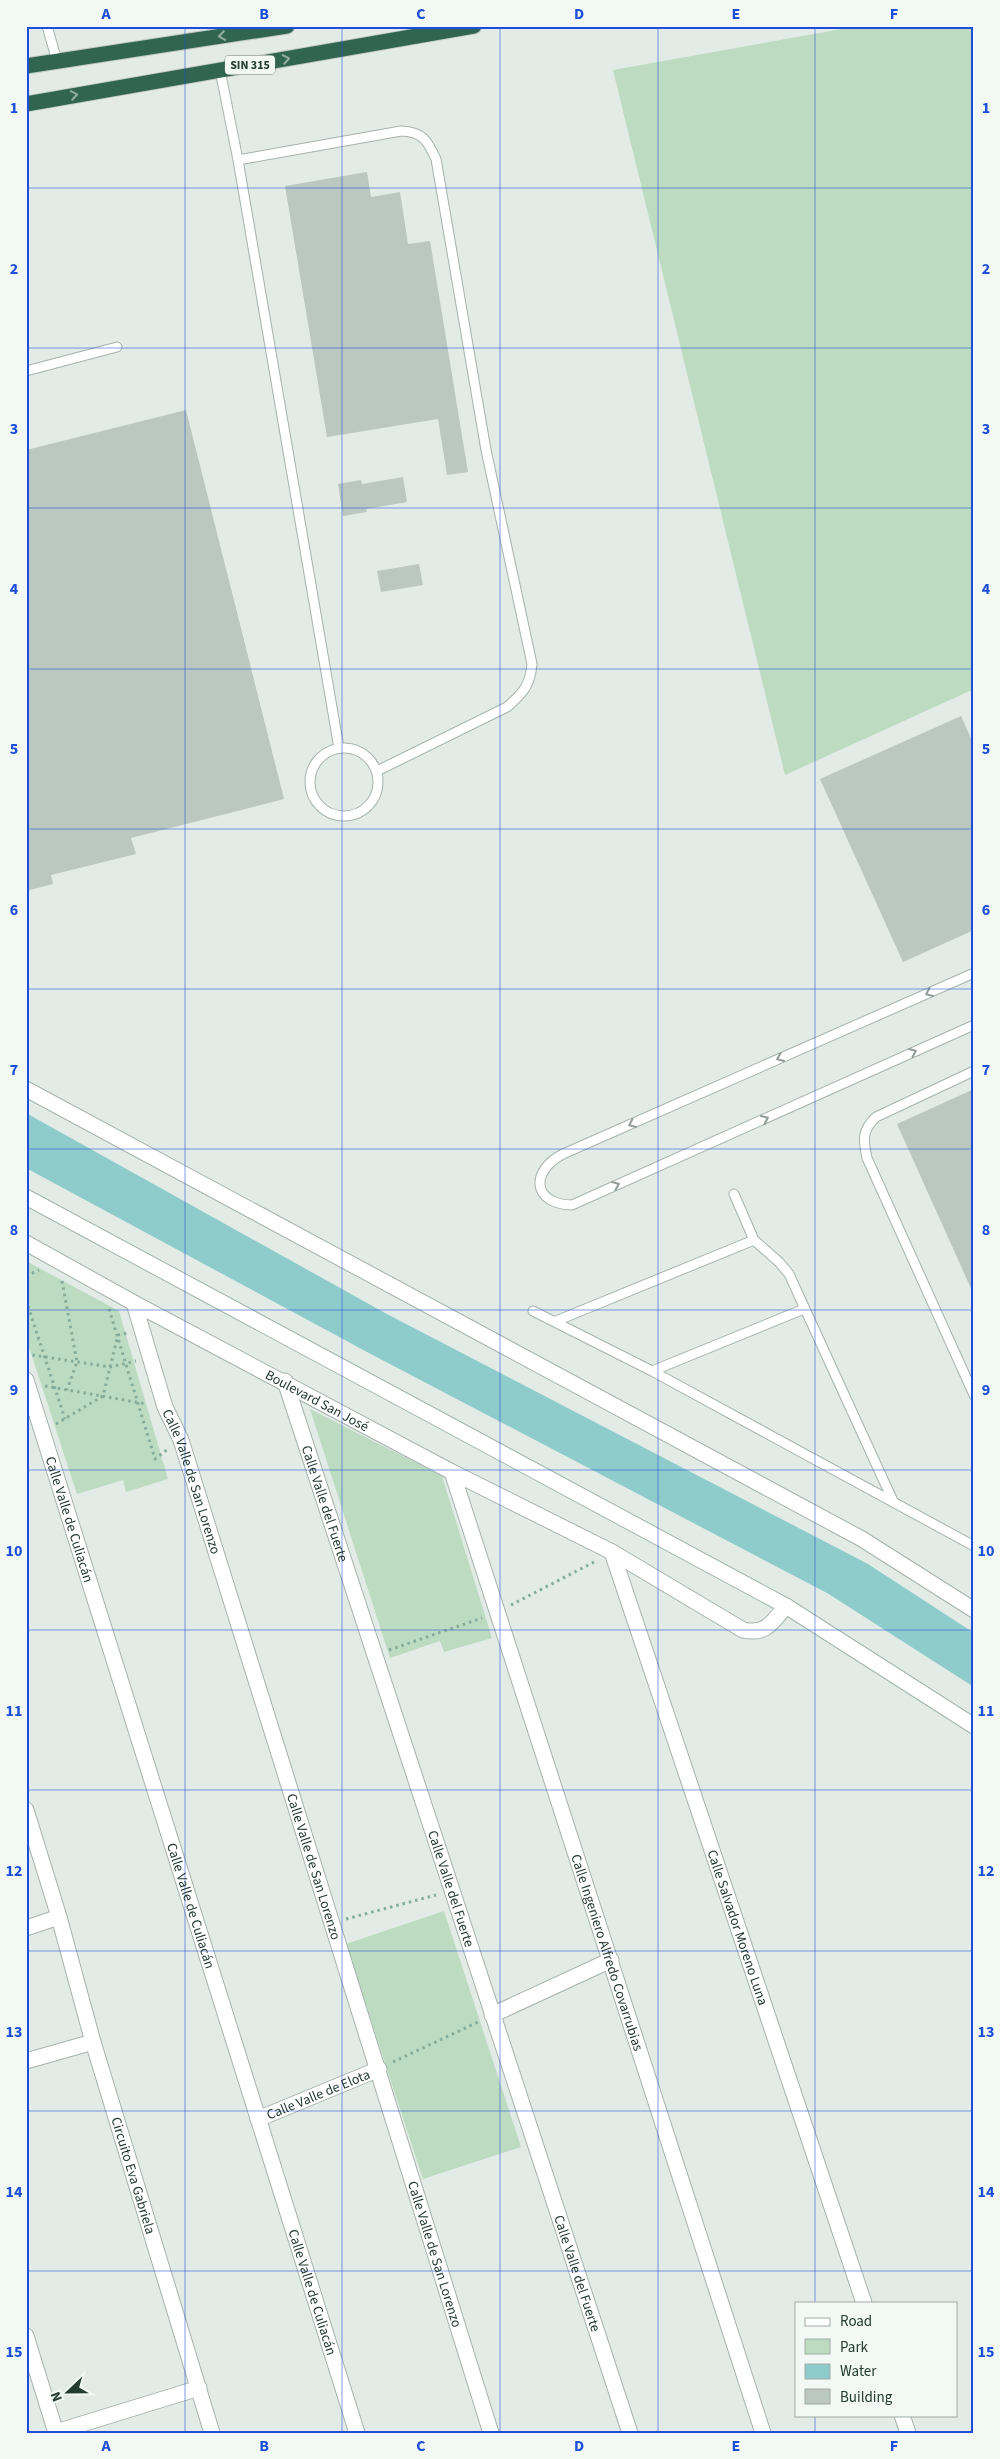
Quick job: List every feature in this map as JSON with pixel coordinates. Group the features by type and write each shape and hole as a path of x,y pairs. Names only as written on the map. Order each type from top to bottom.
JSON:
{"highway":[{"name":"SIN 315","path":"26,66 287,26"},
{"name":"SIN 315","path":"26,104 474,26"}],"street":[{"path":"26,1089 862,1539 974,1610"},
{"path":"26,1197 786,1606 974,1726"},
{"name":"Boulevard San José","path":"26,1243 134,1303 285,1381 452,1472 612,1552 743,1630 756,1633 768,1627 786,1606"},
{"name":"Calle Valle de San Lorenzo","path":"134,1303 165,1407 181,1440 379,2068 491,2433"},
{"name":"Calle Valle de Culiacán","path":"26,1381 356,2433"},
{"name":"Calle Valle del Fuerte","path":"285,1381 630,2433"},
{"name":"Calle Ingeniero Alfredo Covarrubias","path":"452,1472 763,2433"},
{"name":"Calle Salvador Moreno Luna","path":"612,1552 864,2302"},
{"name":"Circuito Eva Gabriela","path":"26,1810 59,1917 93,2042 212,2433"},
{"path":"26,1928 59,1917"},
{"path":"492,2015 610,1960"},
{"path":"26,2062 93,2042"},
{"name":"Calle Valle de Elota","path":"258,2119 379,2068"},
{"path":"26,2336 56,2433 199,2388"},
{"path":"902,2416 908,2433"}],"lane":[{"path":"47,26 57,61"},
{"path":"220,70 238,160 339,748"},
{"path":"238,160 401,131 416,132 428,142 436,159 486,450 532,664 530,680 521,695 507,707 377,771"},
{"path":"26,371 117,347"},
{"path":"339,748 351,748 362,753 372,761 377,771 379,783 376,795 370,806 361,813 350,817 338,817 326,812 317,804 311,794 312,770 318,759 328,752 339,748"},
{"path":"974,973 563,1154 550,1161 542,1171 540,1185 545,1197 558,1204 572,1205 974,1025"},
{"path":"974,1071 876,1117 868,1124 864,1133 863,1143 871,1166 974,1395"},
{"path":"734,1194 754,1240 779,1262 788,1274 893,1501"},
{"path":"556,1321 754,1240"},
{"path":"652,1371 804,1309"},
{"path":"533,1311 652,1371 974,1546"}],"path":[{"path":"58,1260 77,1362 67,1390"},
{"path":"101,1284 155,1459 181,1440"},
{"path":"26,1300 65,1419"},
{"path":"118,1335 141,1329"},
{"path":"43,1433 103,1396 118,1335"},
{"path":"26,1354 110,1367 150,1358"},
{"path":"26,1381 55,1388 165,1407"},
{"path":"332,1922 452,1891"},
{"path":"379,2068 492,2015"}],"green space":[{"path":"859,26 974,26 974,689 785,775 613,70"},
{"path":"26,1261 119,1311 168,1479 126,1492 123,1480 77,1494 26,1338"},
{"path":"310,1409 442,1476 492,1638 444,1652 440,1641 390,1658"},
{"path":"444,1911 521,2147 423,2179 346,1944"}],"water":[{"path":"26,1113 385,1313 868,1564 974,1633 974,1687 827,1593 367,1352 26,1168"}],"building":[{"path":"367,172 371,197 400,192 408,244 430,241 468,472 447,475 438,419 327,437 285,186"},
{"path":"186,410 284,799 131,838 136,854 51,875 53,884 26,891 26,450"},
{"path":"403,477 407,502 366,509 367,512 343,516 338,484 361,480 362,484"},
{"path":"419,564 423,585 381,592 377,571"},
{"path":"961,716 974,745 974,930 903,962 820,779"},
{"path":"974,1089 974,1295 897,1124"}]}
